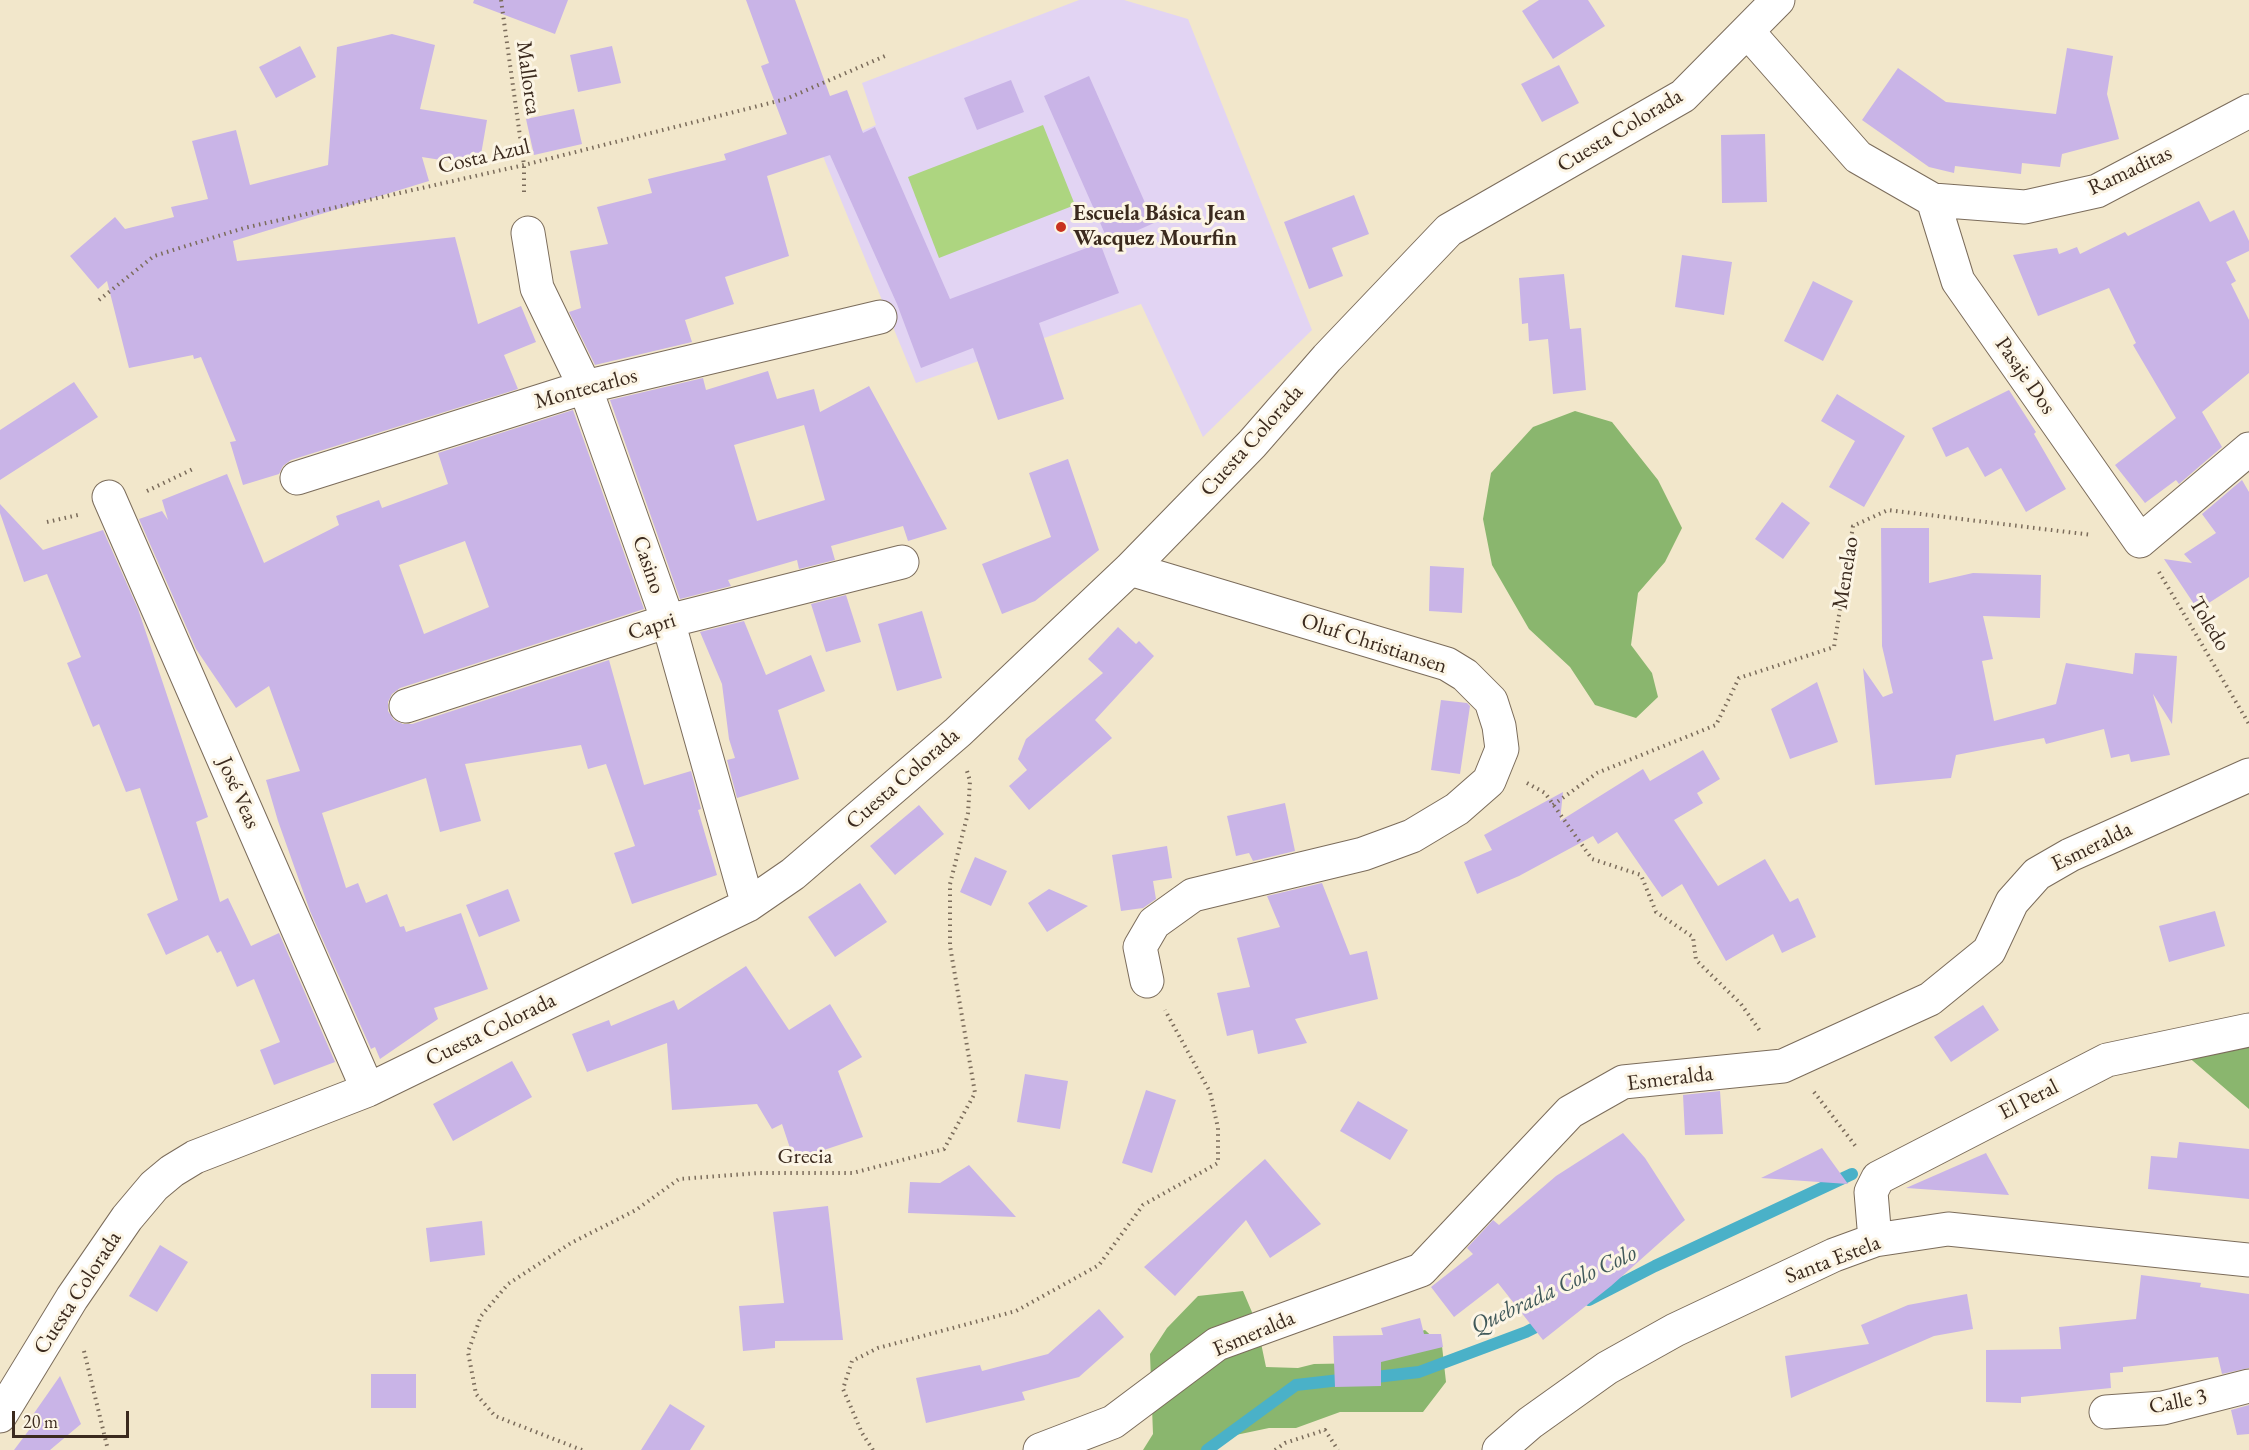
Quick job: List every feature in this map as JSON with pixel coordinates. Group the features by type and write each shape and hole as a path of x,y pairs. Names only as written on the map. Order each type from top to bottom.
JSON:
{"street":[{"name":"Cuesta Colorada","path":"0,1416 72,1298 128,1218 154,1186 172,1171 195,1157 368,1090 748,905 793,874 958,732 1130,569 1252,444 1327,358 1449,230 1683,96 1778,0"},
{"name":"Ramaditas","path":"1748,32 1857,157 1933,200 2025,207 2097,191 2249,111"},
{"name":"Pasaje Dos","path":"1933,200 1958,281 2140,541"},
{"name":"Casino","path":"528,233 537,288 585,387 668,621 748,905"},
{"name":"Montecarlos","path":"297,478 585,387 880,317"},
{"path":"2140,541 2249,449"},
{"name":"José Veas","path":"109,497 368,1090"},
{"name":"Capri","path":"406,706 668,621 902,562"},
{"name":"Oluf Christiansen","path":"1130,569 1447,663 1465,675 1491,701 1499,726 1502,749 1489,781 1457,809 1412,836 1363,854 1193,895 1154,923 1140,947 1148,981"},
{"name":"Esmeralda","path":"1040,1450 1113,1422 1217,1344 1421,1270 1570,1112 1623,1082 1783,1065 1930,999 1989,951 2012,902 2037,874 2070,855 2249,775"},
{"name":"El Peral","path":"1878,1178 2107,1060 2249,1030"},
{"path":"1875,1240 1871,1192 1878,1178"},
{"name":"Santa Estela","path":"1499,1450 1530,1423 1607,1368 1675,1330 1834,1255 1875,1240 1948,1229 2249,1260"},
{"name":"Calle 3","path":"2106,1412 2163,1408 2249,1386"}],"path":[{"name":"Mallorca","path":"501,0 524,165 528,233"},
{"name":"Costa Azul","path":"99,300 154,256 244,228 524,165 786,99 885,56"},
{"name":"Menelao","path":"1553,805 1597,773 1716,725 1739,678 1834,647 1853,526 1888,510 2140,541"},
{"name":"Toledo","path":"2140,541 2249,724"},
{"name":"Grecia","path":"582,1450 495,1416 476,1394 468,1352 481,1316 508,1284 572,1243 636,1210 679,1179 759,1173 853,1173 944,1149 975,1093 950,946 950,884 968,813 970,781 958,732"},
{"path":"1495,766 1545,793 1592,859 1641,875 1656,912 1693,937 1696,960 1741,1004 1783,1065 1822,1098 1878,1178"},
{"path":"873,1450 862,1433 843,1389 852,1361 878,1348 1016,1311 1099,1265 1143,1205 1218,1163 1218,1128 1210,1092 1148,981"},
{"path":"72,1298 108,1450"},
{"path":"1275,1450 1286,1443 1325,1430 1338,1450"}],"shaded area":[{"name":"Escuela Básica Jean Wacquez Mourfin","path":"1079,0 1124,0 1188,19 1312,330 1203,437 1141,304 916,383 820,149 876,125 862,83"}],"green space":[{"path":"1043,125 1075,205 939,258 908,177"},
{"path":"1575,411 1612,422 1658,480 1682,528 1665,562 1638,593 1631,645 1652,673 1658,697 1636,718 1595,705 1570,667 1529,629 1492,565 1483,519 1491,473 1533,427"},
{"path":"2249,1039 2249,1109 2186,1055"},
{"path":"1243,1291 1257,1324 1266,1367 1298,1368 1314,1364 1369,1363 1410,1334 1425,1330 1442,1346 1446,1382 1423,1412 1340,1412 1296,1428 1269,1428 1231,1436 1206,1450 1143,1450 1153,1434 1150,1354 1167,1328 1198,1296"}],"building":[{"path":"474,0 568,0 555,34 473,3"},
{"path":"746,0 795,0 830,96 847,90 863,133 875,127 950,299 1100,243 1119,293 1039,323 1064,399 998,420 973,348 921,368 897,304 830,155 767,176 789,256 725,277 734,304 685,320 692,342 595,365 569,312 581,308 570,251 608,244 597,207 652,193 648,179 726,160 724,154 787,134 761,66 769,63"},
{"path":"1539,0 1588,0 1605,26 1553,59 1522,11"},
{"path":"392,34 435,45 420,109 487,120 479,166 422,157 429,181 233,241 237,261 455,237 478,324 521,306 536,342 504,355 518,389 291,460 283,466 279,474 243,485 230,442 236,441 201,357 194,359 193,355 129,368 107,281 98,289 70,256 115,217 125,229 174,217 171,207 208,199 192,141 236,130 250,185 328,165 337,47"},
{"path":"300,46 316,77 276,98 259,67"},
{"path":"612,46 621,83 578,92 570,55"},
{"path":"2067,48 2113,56 2107,94 2119,139 2062,154 2060,167 2022,163 2021,174 1955,166 1954,173 1929,167 1862,120 1898,68 1946,102 2056,114"},
{"path":"1559,65 1579,103 1542,122 1521,84"},
{"path":"1089,76 1154,223 1109,243 1044,96"},
{"path":"1011,80 1024,112 977,130 964,98"},
{"path":"574,109 582,144 534,155 526,119"},
{"path":"1765,134 1767,202 1722,203 1721,135"},
{"path":"1354,195 1369,234 1332,248 1343,276 1309,289 1284,222"},
{"path":"2199,201 2210,222 2234,210 2249,241 2249,251 2226,262 2236,281 2231,284 2249,320 2249,373 2202,412 2222,447 2179,484 2176,480 2145,503 2115,465 2176,418 2133,345 2136,343 2109,288 2038,316 2013,255 2057,248 2059,254 2077,247 2080,254 2125,232 2128,236"},
{"path":"1682,255 1732,262 1724,315 1675,307"},
{"path":"1564,274 1570,329 1581,328 1586,390 1553,394 1548,339 1529,341 1528,323 1522,324 1519,278"},
{"path":"1813,281 1853,301 1823,361 1784,341"},
{"path":"768,371 777,399 814,389 820,412 869,386 947,529 908,541 903,526 831,546 835,560 799,569 797,560 728,580 731,586 680,599 610,400 703,378 706,390","holes":["804,425 825,500 757,521 734,445"]},
{"path":"74,382 98,417 0,480 0,430"},
{"path":"2009,390 2036,432 2034,434 2066,489 2026,512 2001,468 1985,477 1968,447 1946,457 1932,428"},
{"path":"1837,394 1905,436 1864,507 1829,487 1855,441 1821,421"},
{"path":"573,410 644,609 400,688 392,694 388,702 388,711 394,720 403,724 412,724 609,660 644,785 691,771 701,809 698,810 717,875 632,904 614,853 635,846 606,764 588,769 581,745 465,764 481,821 440,832 426,778 322,813 346,888 358,883 366,903 387,894 400,927 404,926 406,932 461,913 488,989 434,1008 438,1019 380,1059 375,1047 371,1049 310,911 278,821 266,780 300,771 269,686 236,708 196,649 139,519 162,511 168,520 162,500 227,474 264,563 339,525 336,516 379,500 382,508 448,484 438,453","holes":["465,541 489,607 424,634 399,565"]},
{"path":"1068,459 1099,550 1035,601 1002,614 982,564 1051,537 1029,473"},
{"path":"2242,480 2249,492 2249,577 2198,610 2164,559 2192,563 2184,554 2216,533 2202,514"},
{"path":"1782,502 1810,523 1783,559 1755,539"},
{"path":"0,504 43,550 103,530 138,609 208,817 196,822 220,902 228,898 251,946 279,933 335,1062 274,1085 260,1050 280,1042 254,979 237,987 221,951 217,953 208,935 166,955 147,914 178,900 140,788 126,792 99,724 93,727 67,663 81,657 47,574 24,582 0,513"},
{"path":"1881,528 1929,528 1929,583 1973,573 2041,575 2040,618 1983,616 1993,659 1982,661 1994,721 2056,704 2066,663 2133,674 2135,653 2177,656 2172,724 2153,694 2170,755 2131,762 2129,754 2111,758 2104,729 2046,744 2044,738 1956,755 1951,778 1875,785 1863,668 1883,697 1893,693 1882,646"},
{"path":"1430,566 1464,568 1462,613 1429,611"},
{"path":"846,595 861,642 826,652 811,604"},
{"path":"922,611 942,678 897,691 878,624"},
{"path":"744,621 766,675 811,655 825,691 778,710 799,779 737,798 727,760 735,758 729,739 722,684 700,632"},
{"path":"1118,627 1136,644 1139,641 1154,656 1095,720 1112,738 1029,810 1009,786 1027,770 1018,759 1026,739 1103,673 1088,659"},
{"path":"1817,682 1838,742 1790,759 1771,709"},
{"path":"1441,700 1467,703 1470,706 1460,774 1431,770"},
{"path":"1703,750 1720,779 1697,793 1703,803 1674,820 1718,886 1765,859 1790,902 1798,898 1816,937 1782,953 1773,934 1726,961 1682,884 1662,897 1617,832 1598,844 1593,836 1519,876 1477,894 1464,862 1492,850 1484,835 1563,792 1560,821 1643,769 1650,781"},
{"path":"1285,803 1295,851 1253,861 1249,853 1236,856 1227,816"},
{"path":"919,805 944,834 895,875 870,846"},
{"path":"1167,846 1172,878 1153,881 1156,899 1143,908 1121,911 1112,855"},
{"path":"975,857 1007,871 991,906 960,892"},
{"path":"860,883 887,922 835,957 808,917"},
{"path":"1322,883 1350,955 1367,951 1378,999 1295,1019 1307,1043 1258,1054 1253,1030 1227,1036 1217,993 1250,987 1237,938 1280,927 1267,896"},
{"path":"508,889 520,921 479,937 466,905"},
{"path":"1049,889 1088,906 1047,932 1028,903"},
{"path":"2215,911 2225,946 2169,962 2159,926"},
{"path":"746,966 789,1030 830,1004 862,1057 838,1071 863,1137 794,1160 782,1124 772,1129 757,1104 672,1110 667,1043 587,1072 572,1034 609,1020 611,1026 674,1000 678,1010"},
{"path":"1983,1005 1999,1030 1951,1062 1934,1037"},
{"path":"512,1061 532,1097 453,1141 433,1104"},
{"path":"1025,1074 1068,1081 1060,1129 1017,1122"},
{"path":"1146,1090 1176,1100 1152,1173 1122,1163"},
{"path":"1720,1091 1723,1134 1685,1135 1683,1095"},
{"path":"1358,1101 1408,1130 1390,1160 1340,1131"},
{"path":"1623,1133 1645,1158 1685,1220 1611,1286 1543,1340 1498,1283 1454,1317 1431,1287 1473,1254 1467,1248 1493,1220 1499,1225 1556,1176"},
{"path":"2179,1142 2249,1149 2249,1199 2148,1189 2151,1156 2177,1158"},
{"path":"1822,1148 1848,1184 1761,1178"},
{"path":"1986,1153 2009,1195 1906,1188"},
{"path":"1265,1159 1321,1224 1270,1258 1246,1220 1175,1296 1144,1267"},
{"path":"969,1165 1016,1217 908,1213 910,1182 940,1183"},
{"path":"828,1206 843,1340 775,1341 775,1348 743,1351 739,1306 784,1303 773,1212"},
{"path":"482,1221 485,1255 430,1262 426,1228"},
{"path":"160,1245 188,1262 157,1312 129,1296"},
{"path":"2141,1275 2201,1283 2200,1287 2249,1294 2249,1368 2222,1374 2218,1357 2123,1367 2123,1372 2110,1373 2111,1388 2021,1397 2021,1403 1986,1402 1986,1350 2061,1349 2059,1327 2136,1319"},
{"path":"1967,1294 1973,1329 1934,1336 1791,1398 1785,1356 1869,1344 1861,1325 1908,1305"},
{"path":"1099,1309 1124,1337 1079,1377 1022,1392 1025,1400 926,1423 916,1378 980,1365 982,1371 1048,1354"},
{"path":"1420,1318 1424,1334 1441,1334 1443,1347 1381,1362 1381,1386 1335,1387 1333,1336 1383,1335 1381,1328"},
{"path":"371,1374 416,1374 416,1408 371,1408"},
{"path":"60,1376 81,1424 50,1450 14,1450 35,1422 30,1419"},
{"path":"670,1404 705,1426 690,1450 641,1450"},
{"path":"2249,1405 2249,1434 2237,1435 2231,1410"}],"waterway":[{"name":"Quebrada Colo Colo","path":"1589,1300 1655,1266 1852,1174"},
{"name":"Quebrada Colo Colo","path":"1367,1378 1419,1372 1526,1332 1546,1322"},
{"name":"Quebrada Colo Colo","path":"1207,1450 1296,1385 1349,1379"}],"place":[{"name":"Escuela Básica Jean Wacquez Mourfin","path":"1061,227"}]}
